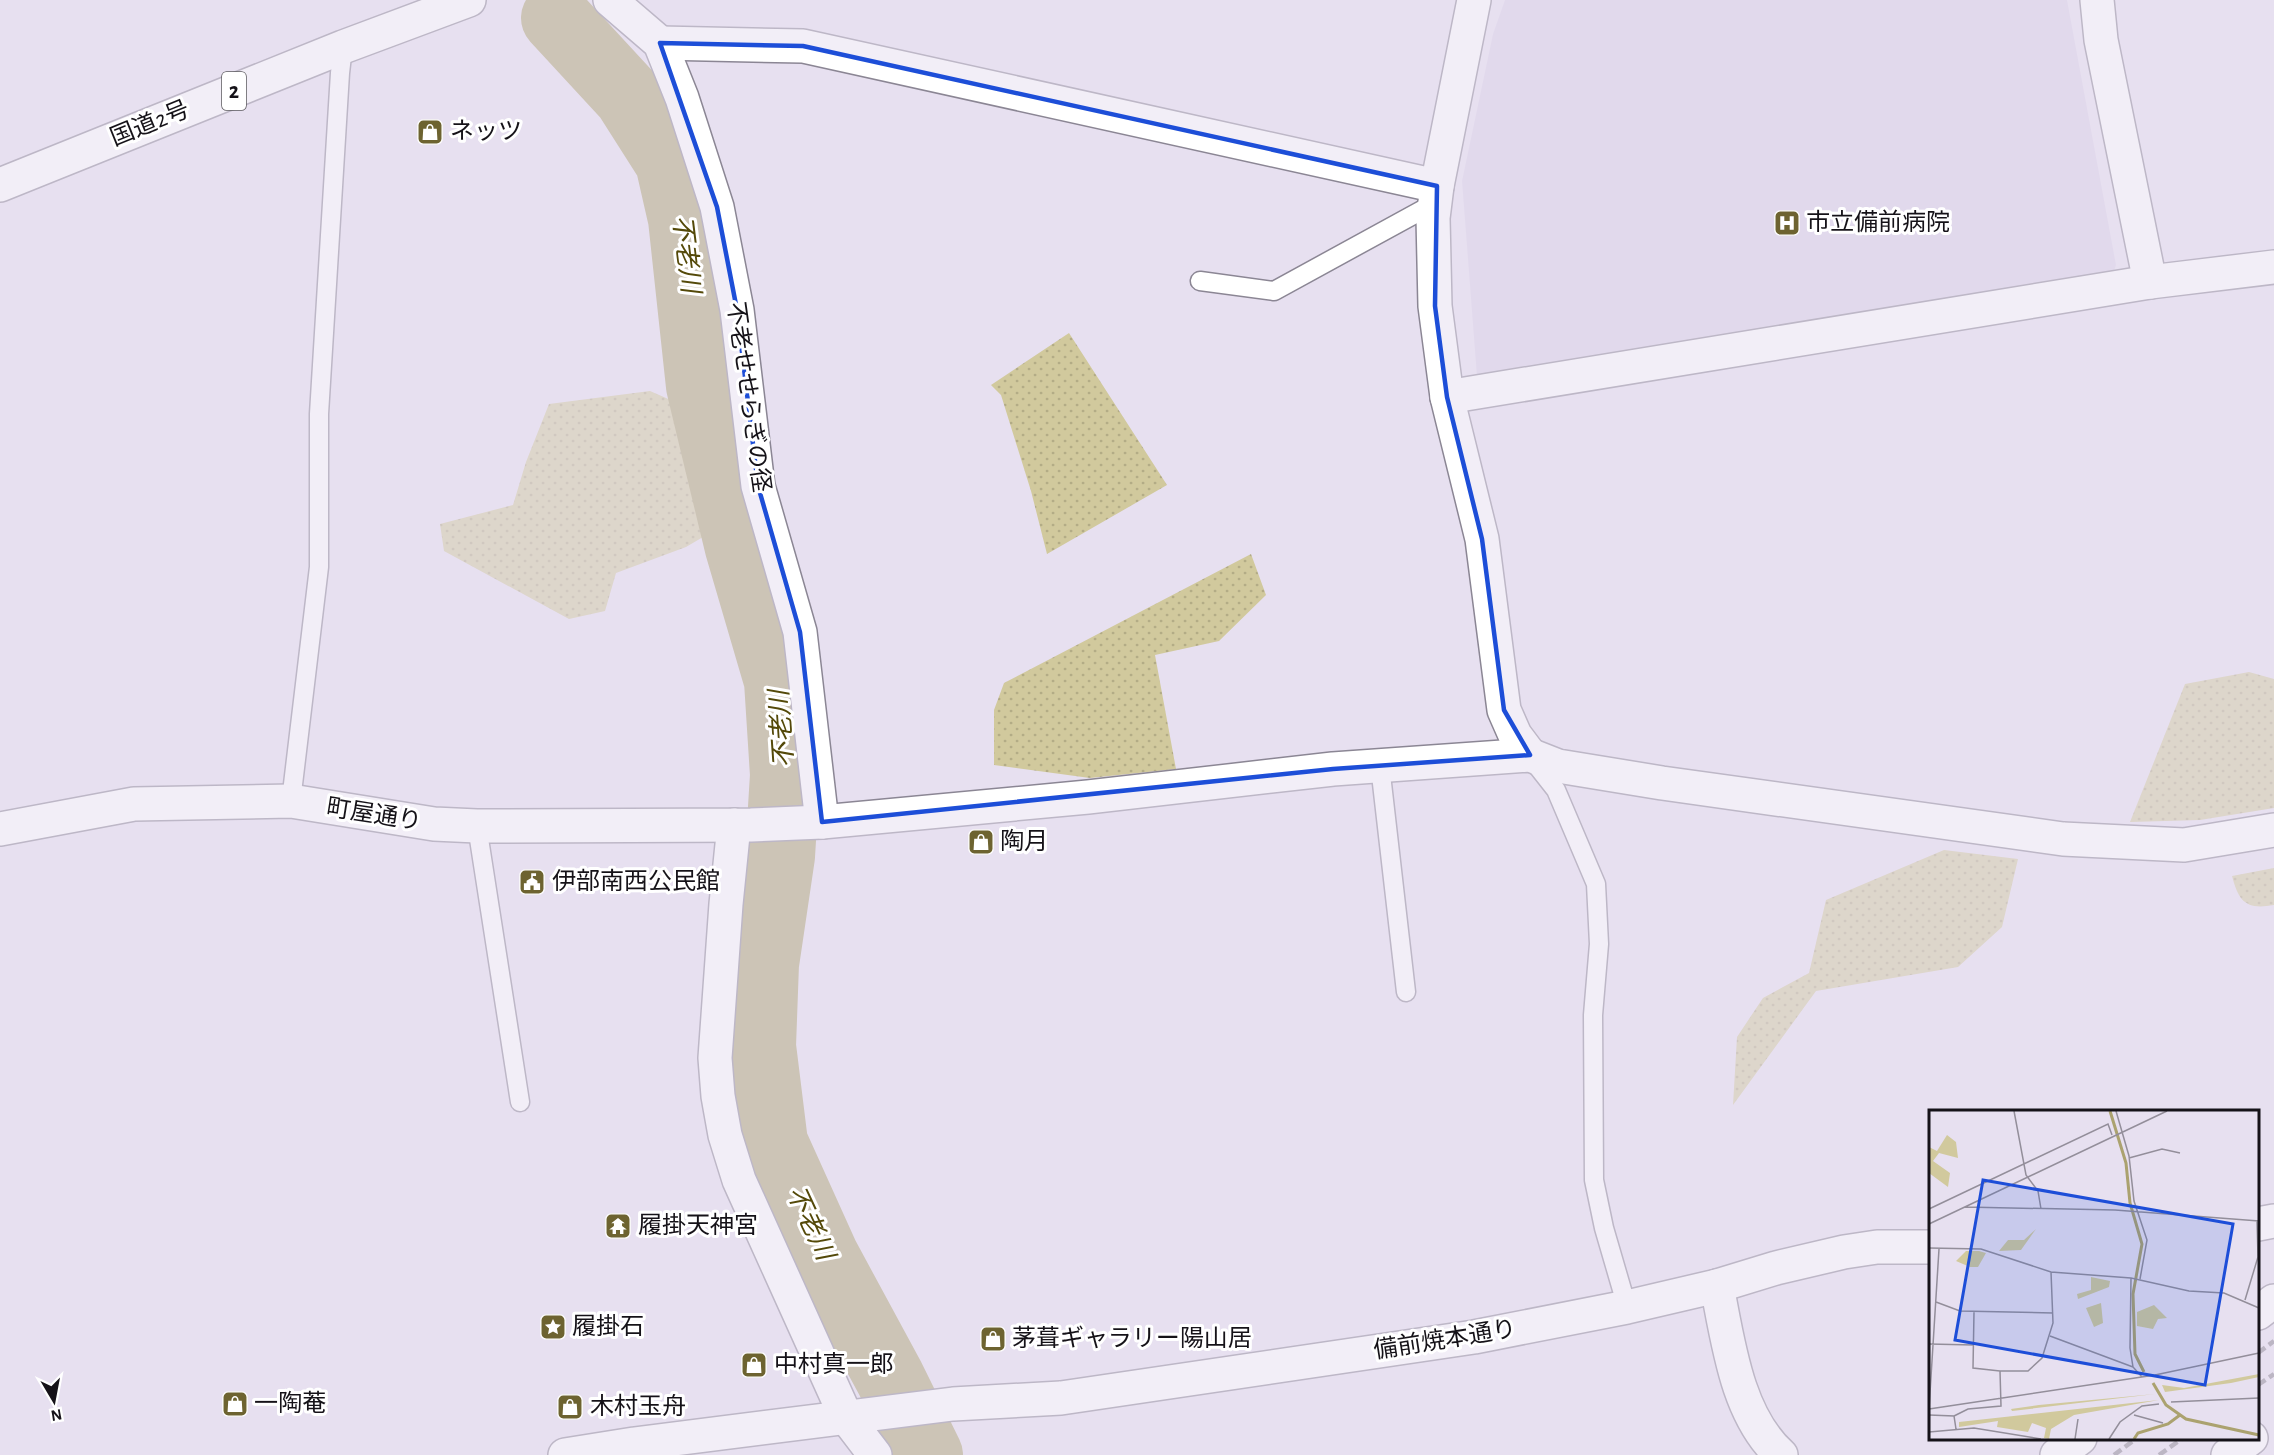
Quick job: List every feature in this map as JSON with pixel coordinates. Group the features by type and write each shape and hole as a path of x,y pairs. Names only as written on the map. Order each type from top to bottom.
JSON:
{"main road":[{"name":"国道2号","path":"0,185 343,47 469,0"},
{"name":"不老せせらぎの径","path":"610,0 660,43 682,98 717,207 737,310 758,486 800,632 822,822"},
{"path":"1474,0 1433,218 1435,306 1447,397 1482,539 1504,710 1515,735 1530,755 1558,766 1662,783 2063,839 2184,845 2274,830"},
{"path":"2097,0 2101,40 2150,282"},
{"path":"660,43 803,46 1436,195"},
{"path":"1447,397 2150,282 2274,267"},
{"name":"町屋通り","path":"0,829 134,804 291,801 434,824 477,826 743,825 822,822 1088,797 1332,769 1530,755"},
{"path":"743,825 726,904 715,1058 718,1096 725,1135 739,1180 875,1455"},
{"path":"2259,1224 2274,1221"},
{"name":"備前焼本通り","path":"855,1415 953,1404 1072,1396 1474,1337 1627,1307 1844,1252 1877,1247 1929,1246"},
{"path":"1716,1286 1731,1355 1747,1408 1768,1443 1781,1455"},
{"path":"2259,1312 2274,1301"},
{"path":"565,1455 855,1415"},
{"path":"2259,1433 2274,1422"},
{"path":"2057,1455 2077,1440"},
{"path":"2228,1455 2248,1440"}],"lane":[{"path":"291,801 319,567 319,414 343,47"},
{"path":"1200,281 1274,291 1436,195"},
{"path":"1530,755 1556,790 1596,884 1599,944 1593,1015 1594,1180 1604,1228 1627,1307"},
{"path":"1380,766 1406,992"},
{"path":"477,826 520,1102"}],"highlighted area":[{"path":"660,43 803,46 1437,186 1435,306 1447,397 1482,539 1504,710 1530,755 1333,769 822,822 800,632 758,486 737,310 717,207"}],"shaded area":[{"name":"市立備前病院","path":"1505,0 2067,0 2116,265 2112,277 1477,377 1462,181 1493,34"},
{"path":"1069,333 1167,485 1047,554 1031,491 1001,395 991,385"},
{"path":"650,391 689,408 715,530 686,547 616,573 605,611 569,619 444,551 440,524 513,505 526,462 549,404"},
{"path":"1251,554 1266,595 1219,641 1155,655 1176,769 1090,778 994,765 994,710 1004,683"},
{"path":"2249,672 2274,679 2274,808 2200,820 2130,822 2185,684"},
{"path":"1944,850 2018,859 2002,927 1958,967 1816,991 1733,1105 1737,1037 1763,998 1809,973 1826,900"},
{"path":"2274,868 2274,905 2257,906 2245,902 2232,876"}],"waterway":[{"name":"不老川","path":"556,18 628,96 670,162 683,219 701,386 740,548 779,681 785,775 780,856 764,964 761,1046 773,1143 824,1256 890,1378 928,1455"}],"railway":[{"path":"2259,1352 2274,1341"},
{"path":"2259,1384 2274,1374"},
{"path":"2114,1455 2134,1440"},
{"path":"2159,1455 2180,1440"}],"place":[{"name":"ネッツ","path":"430,132"},
{"name":"市立備前病院","path":"1787,223"},
{"name":"陶月","path":"981,842"},
{"name":"伊部南西公民館","path":"532,882"},
{"name":"履掛天神宮","path":"618,1226"},
{"name":"履掛石","path":"553,1327"},
{"name":"茅葺ギャラリー陽山居","path":"993,1339"},
{"name":"中村真一郎","path":"754,1365"},
{"name":"一陶菴","path":"235,1404"},
{"name":"木村玉舟","path":"570,1407"}]}
